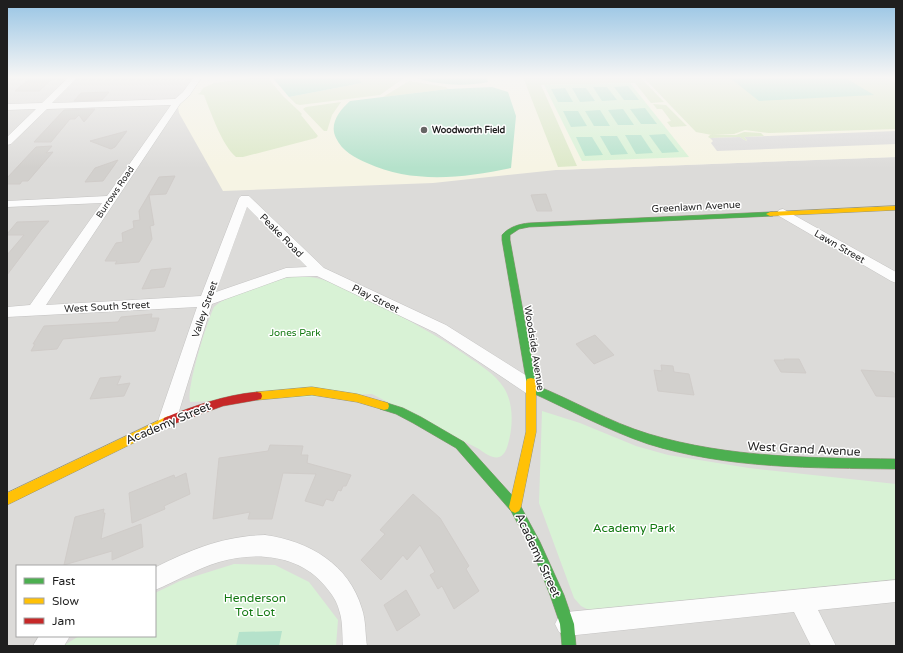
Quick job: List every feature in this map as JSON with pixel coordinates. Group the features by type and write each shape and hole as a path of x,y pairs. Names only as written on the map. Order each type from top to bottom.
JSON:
{"street":[{"path":"7,142 42,107"},
{"name":"Burrows Road","path":"35,310 172,107"},
{"name":"Peake Road","path":"245,198 319,270"},
{"name":"Valley Street","path":"167,421 206,301 245,198"},
{"path":"7,204 111,199"},
{"name":"Greenlawn Avenue","path":"506,240 506,235 509,230 515,227 529,225 896,208"},
{"name":"Lawn Street","path":"783,213 896,278"},
{"name":"Woodside Avenue","path":"506,240 532,388 531,432 515,507"},
{"path":"206,301 286,273 319,270"},
{"name":"Play Street","path":"319,270 441,329 532,388"},
{"name":"West South Street","path":"7,312 206,301"},
{"name":"West Grand Avenue","path":"532,388 630,431 663,443 705,452 752,460 792,463 896,464"},
{"name":"Academy Street","path":"7,499 167,421 201,407 241,398 312,392 332,393 357,398 399,411 460,445 515,507 536,546 557,594 567,624 569,646"},
{"path":"156,579 204,556 228,549 275,546 297,552 312,559 328,572 341,588 349,606 355,646"},
{"path":"567,624 896,591"},
{"path":"800,600 824,646"},
{"path":"45,646 57,637"}],"shaded area":[{"path":"7,107 315,107 556,170 896,157 896,646 7,646"},
{"path":"178,107 896,107 896,157 556,170 433,183 223,191 179,113"},
{"path":"896,131 896,144 717,151 711,143 713,141 710,138 740,137 746,141 747,140 744,137"}],"green space":[{"path":"209,107 295,107 302,114 301,115 318,136 316,138 243,157 236,157 226,145"},
{"path":"305,107 337,107 332,115 327,131 324,131 303,109"},
{"name":"Woodworth Field","path":"344,107 513,107 516,116 511,168 493,172 438,177 402,174 384,170 354,156 345,150 339,143 334,133 334,123"},
{"path":"535,107 551,107 577,166 558,167"},
{"path":"555,107 650,107 689,157 582,161"},
{"path":"656,107 668,107 687,126 671,127 667,122 671,121 662,109"},
{"path":"672,107 896,107 896,129 769,133 745,130 734,134 712,135 696,132"},
{"path":"645,108 657,124 641,124 630,109"},
{"path":"623,109 634,125 618,125 608,110"},
{"path":"600,110 610,126 594,126 585,111"},
{"path":"563,111 578,111 587,126 571,127"},
{"path":"744,132 761,133 764,136 744,137 747,140 746,141 740,137 708,137 710,135 736,135"},
{"path":"665,134 679,152 662,153 649,135"},
{"path":"625,135 641,135 653,153 636,154"},
{"path":"600,136 617,136 628,154 611,155"},
{"path":"576,137 592,137 603,155 585,156"},
{"name":"Jones Park","path":"292,277 316,278 345,288 397,314 456,348 492,374 504,388 510,401 511,408 511,430 506,450 503,454 500,457 492,457 372,394 190,402 191,383 194,370 202,340 214,307 220,302 251,288"},
{"name":"Academy Park","path":"542,411 580,423 636,446 668,455 749,468 896,484 896,584 591,611 581,606 574,598 539,503"},
{"name":"Henderson Tot Lot","path":"234,564 275,565 309,582 338,620 336,646 63,646 77,637 156,637 156,593 180,581"},
{"path":"282,631 279,646 236,646 239,632"}],"building":[{"path":"95,109 84,122 79,115 75,119 70,119 51,142 34,142 64,110"},
{"path":"127,131 115,147 111,149 90,141"},
{"path":"52,146 46,153 53,152 28,181 22,181 20,184 7,184 7,178 36,147"},
{"path":"118,160 103,181 85,182 95,168"},
{"path":"175,176 166,194 149,195 154,225 150,226 152,239 139,262 115,264 117,261 105,261 116,243 123,242 122,233 134,228 133,221 140,220 139,211 159,177"},
{"path":"546,194 552,211 537,211 531,195"},
{"path":"49,221 7,275 7,255 24,235 7,234 17,222"},
{"path":"171,268 164,287 142,289 151,270"},
{"path":"152,314 151,318 159,318 155,331 63,339 57,349 31,351 35,344 33,344 44,326 118,322 121,317"},
{"path":"595,335 614,355 594,364 576,344"},
{"path":"784,359 799,359 806,373 781,372 774,360 785,360"},
{"path":"661,365 673,366 674,372 689,374 694,395 658,391 654,370 662,371"},
{"path":"861,370 893,372 896,376 896,397 876,396"},
{"path":"121,376 117,385 130,383 124,396 90,399 100,378"},
{"path":"270,445 303,446 301,455 308,455 307,463 351,475 346,486 343,486 341,491 338,490 333,501 326,499 323,506 305,501 316,474 283,473 272,519 248,519 250,512 213,519 219,458 268,451"},
{"path":"186,473 190,494 164,506 165,509 132,523 129,493 174,475 175,478"},
{"path":"413,494 440,518 469,566 466,569 479,591 454,609 442,586 438,589 430,575 435,572 420,545 407,560 403,555 381,580 361,560 385,534 380,530"},
{"path":"104,509 103,513 105,513 101,539 141,524 143,547 112,560 112,551 64,565 75,517"},
{"path":"406,590 420,615 397,631 384,605"}],"traffic: fast":[{"path":"531,382 506,240 506,235 511,231 519,227 529,225 770,214"},
{"path":"532,388 619,428 649,439 679,447 710,453 771,460 896,464"},
{"path":"384,406 399,411 417,420 460,445 515,507 536,546 557,595 567,624 569,646"}],"traffic: slow":[{"path":"770,214 896,208"},
{"path":"515,507 531,432 531,382"},
{"path":"257,396 312,391 357,398 384,406"},
{"path":"7,499 168,421"}],"traffic: jam":[{"path":"168,421 201,408 234,399 257,396"}],"place":[{"name":"Woodworth Field","path":"424,130"}]}
